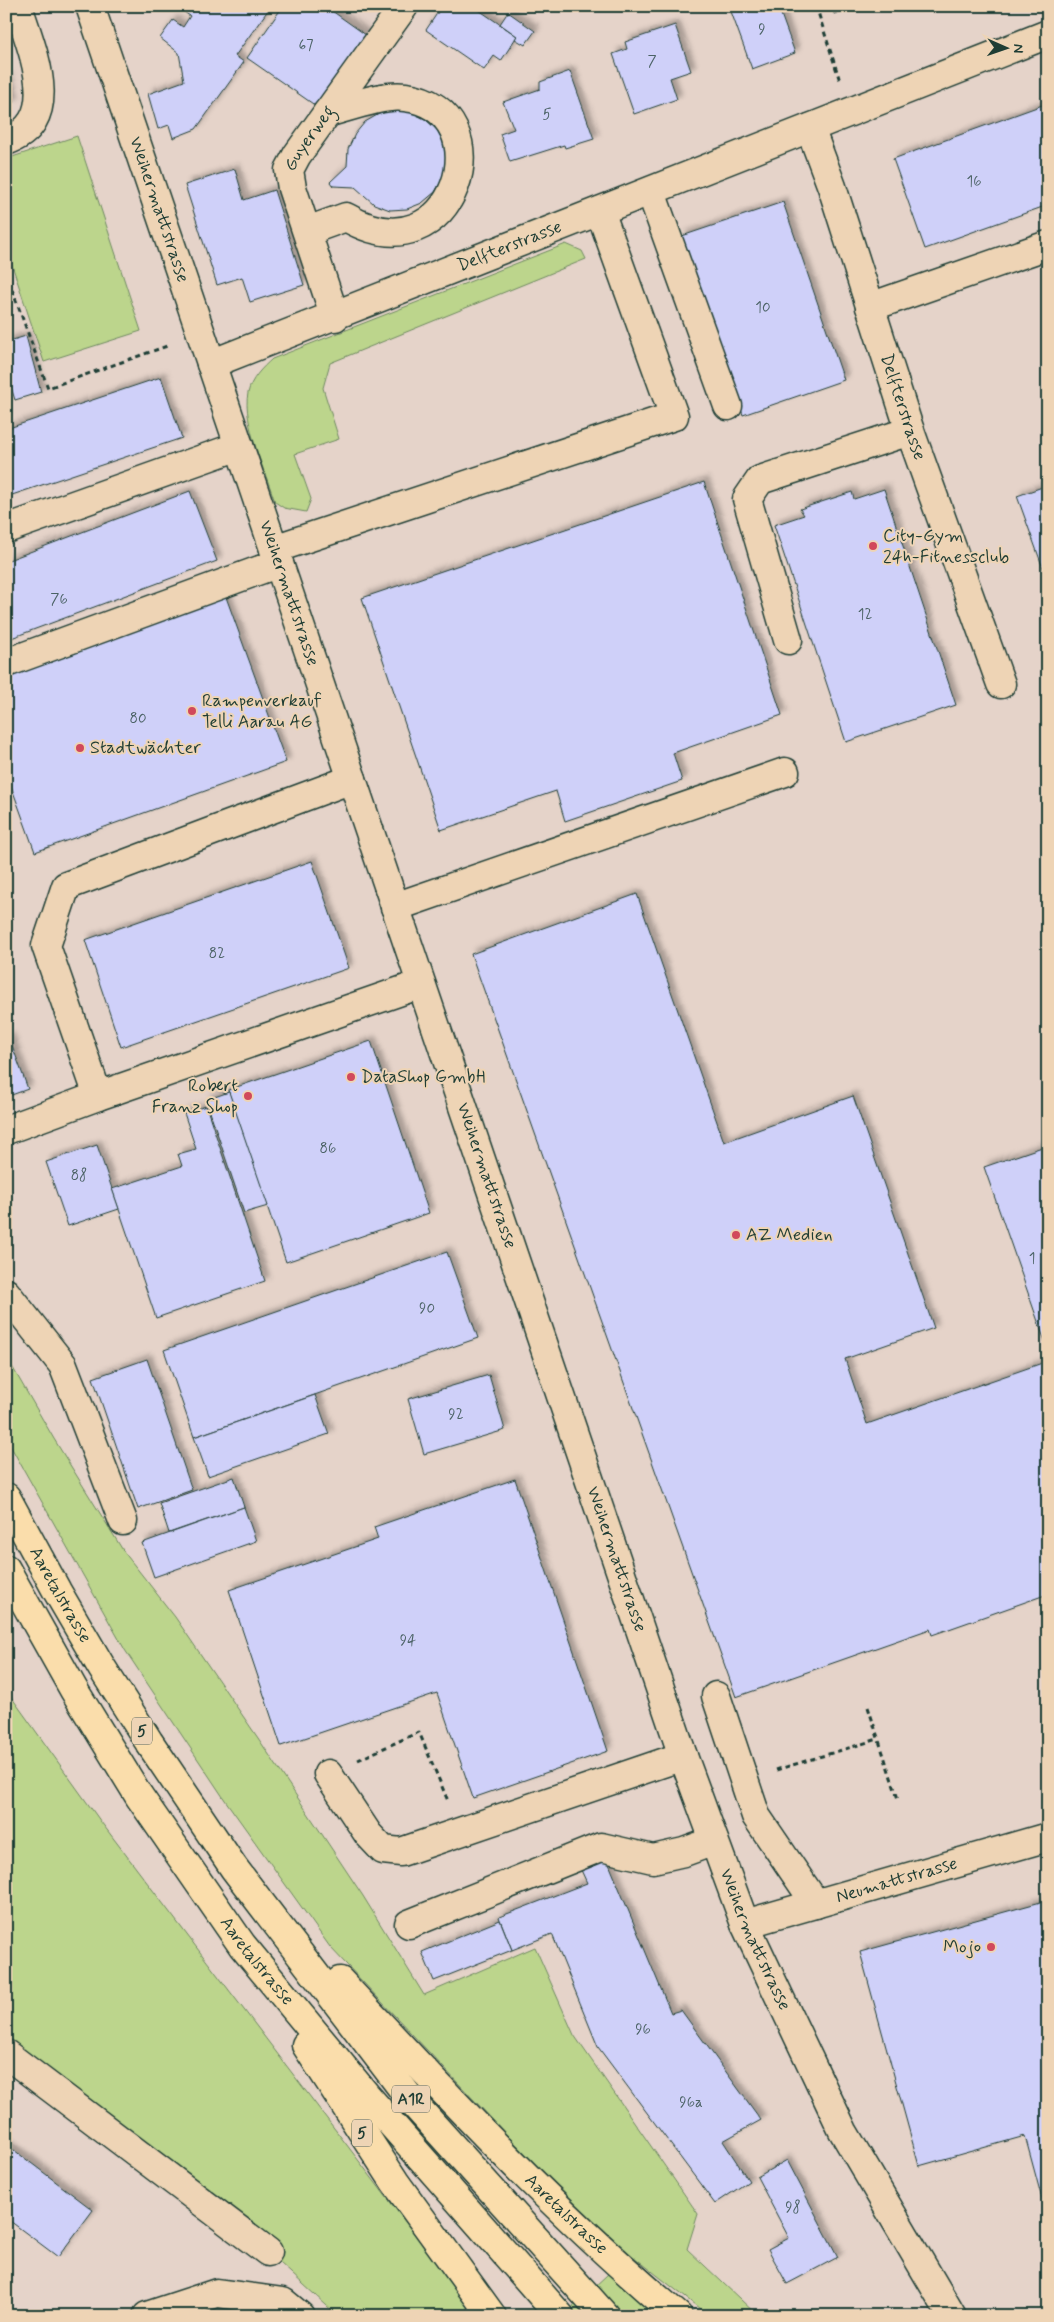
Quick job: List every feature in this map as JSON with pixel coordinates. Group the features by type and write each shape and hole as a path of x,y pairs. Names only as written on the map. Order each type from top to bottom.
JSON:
{"main road":[{"name":"Aaretalstrasse","path":"6,1498 102,1668 149,1742 234,1868 415,2105 605,2316"},
{"name":"Aaretalstrasse","path":"6,1569 74,1690 138,1796 242,1945 366,2095 560,2316"},
{"name":"Aaretalstrasse","path":"234,1868 440,2088 578,2227 678,2316"},
{"name":"5","path":"242,1945 370,2146 492,2316"}],"street":[{"path":"6,141 19,137 30,127 39,108 40,77 18,6"},
{"name":"Weihermattstrasse","path":"90,6 683,1756 744,1924 843,2131 952,2316"},
{"name":"Guyerweg","path":"335,317 292,188 289,170 297,155 404,6"},
{"name":"Delfterstrasse","path":"211,364 335,317 1048,34"},
{"path":"307,232 346,217 362,226 377,230 410,230 437,215 456,187 460,170 460,149 454,129 443,114 429,104 405,96 386,98 327,113"},
{"name":"Delfterstrasse","path":"810,128 832,187 910,432 1000,684"},
{"path":"651,192 728,406"},
{"path":"6,663 277,556 674,416 600,212"},
{"path":"870,307 1048,245"},
{"path":"788,640 747,500 760,480 910,432"},
{"path":"6,529 239,446"},
{"path":"395,907 785,772"},
{"path":"98,1096 46,946 66,886 352,779"},
{"path":"6,1130 98,1096 421,984"},
{"path":"6,1293 63,1365 123,1521"},
{"path":"716,1696 756,1816 816,1904"},
{"path":"328,1774 368,1834 383,1850 401,1852 683,1756"},
{"name":"Neumattstrasse","path":"744,1924 1048,1837"},
{"path":"410,1924 601,1848 653,1860 684,1852 714,1841"},
{"path":"6,2054 268,2252"},
{"path":"147,2316 217,2293 283,2302 300,2316"}],"path":[{"path":"816,6 850,112"},
{"path":"6,273 48,388 201,334"},
{"path":"868,1707 898,1799"},
{"path":"328,1774 419,1732 460,1832"},
{"path":"771,1772 878,1739"}],"green space":[{"path":"77,136 141,331 44,362 6,247 6,159"},
{"path":"566,244 582,251 586,259 330,363 323,388 339,439 295,454 311,499 306,512 284,508 275,502 256,448 248,418 247,405 248,393 254,378 272,359"},
{"path":"6,1356 54,1439 124,1552 175,1617 258,1738 363,1896 424,1995 535,1947 574,2035 698,2214 687,2249 758,2316 709,2316 587,2220 330,1947 225,1800 125,1650 6,1438"},
{"path":"7,1691 101,1822 477,2316 338,2316 268,2252 37,2060 6,2037"},
{"path":"608,2274 656,2316 563,2316"}],"building":[{"path":"184,6 271,6 235,56 244,62 196,129 173,138 169,125 158,129 148,94 184,81 179,53 160,38 173,20 183,27 190,16 181,10"},
{"path":"283,6 325,6 366,35 316,106 247,58"},
{"path":"442,6 473,6 517,36 501,61 494,56 484,70 426,30"},
{"path":"729,6 778,6 795,53 752,69"},
{"path":"832,6 858,6 834,14"},
{"path":"508,12 535,31 525,45 515,39 517,36 500,24"},
{"path":"675,25 691,71 670,78 677,99 634,114 613,54 627,49 625,42"},
{"path":"570,71 594,139 565,148 564,145 510,162 500,134 514,129 503,102 540,89 540,82"},
{"path":"6,76 14,102 6,104"},
{"path":"1048,103 1048,205 925,249 893,159"},
{"path":"394,110 411,112 425,119 437,130 445,145 447,161 443,178 435,192 422,203 407,209 390,210 374,204 355,187 333,186 330,182 347,166 348,149 355,134 365,122 379,114"},
{"path":"235,169 244,200 274,190 304,285 250,302 242,277 217,285 185,185"},
{"path":"783,202 844,380 743,415 682,236"},
{"path":"26,336 41,392 15,400 6,371 6,342"},
{"path":"161,377 182,438 6,497 6,429"},
{"path":"704,482 782,715 673,753 682,781 565,821 556,791 441,830 362,598"},
{"path":"1048,485 1048,582 1017,496"},
{"path":"884,489 956,705 846,742 774,525 804,515 800,509 852,492 854,499"},
{"path":"190,491 217,561 6,640 6,561"},
{"path":"226,597 286,762 35,852 6,772 6,676"},
{"path":"312,861 349,968 121,1047 85,940"},
{"name":"AZ Medien","path":"637,894 724,1142 853,1096 934,1328 845,1359 867,1424 1048,1361 1048,1594 932,1635 930,1629 736,1697 471,954"},
{"path":"9,1037 28,1089 6,1097 6,1038"},
{"path":"371,1041 429,1213 286,1262 228,1090"},
{"path":"229,1092 268,1206 244,1213 206,1100"},
{"path":"206,1106 265,1281 156,1318 112,1189 182,1166 178,1154 196,1149 184,1113"},
{"path":"97,1145 119,1209 68,1226 46,1162"},
{"path":"1048,1145 1048,1350 984,1167"},
{"path":"447,1252 478,1338 194,1437 164,1350"},
{"path":"147,1359 192,1490 138,1509 93,1378"},
{"path":"489,1375 505,1430 424,1454 408,1399"},
{"path":"315,1395 329,1434 208,1476 194,1437"},
{"path":"234,1477 244,1507 169,1533 159,1503"},
{"path":"515,1479 608,1751 473,1798 437,1693 281,1746 229,1590 378,1539 374,1527"},
{"path":"244,1507 256,1541 154,1577 142,1543"},
{"path":"607,1859 671,2013 681,2010 761,2120 723,2141 749,2181 715,2204 598,2047 552,1934 512,1950 499,1917 587,1883 581,1870"},
{"path":"1048,1900 1048,2221 1025,2136 919,2166 860,1952"},
{"path":"500,1920 512,1950 434,1981 422,1952"},
{"path":"6,2144 93,2210 58,2257 6,2218"},
{"path":"787,2160 838,2257 787,2284 768,2249 789,2238 757,2177"}],"place":[{"name":"City-Gym 24h-Fitnessclub","path":"873,546"},
{"name":"Rampenverkauf Telli Aarau AG","path":"192,711"},
{"name":"Stadtwächter","path":"80,748"},
{"name":"DataShop GmbH","path":"351,1077"},
{"name":"Robert Franz Shop","path":"248,1096"},
{"name":"AZ Medien","path":"736,1235"},
{"name":"Mojo","path":"991,1947"}]}
